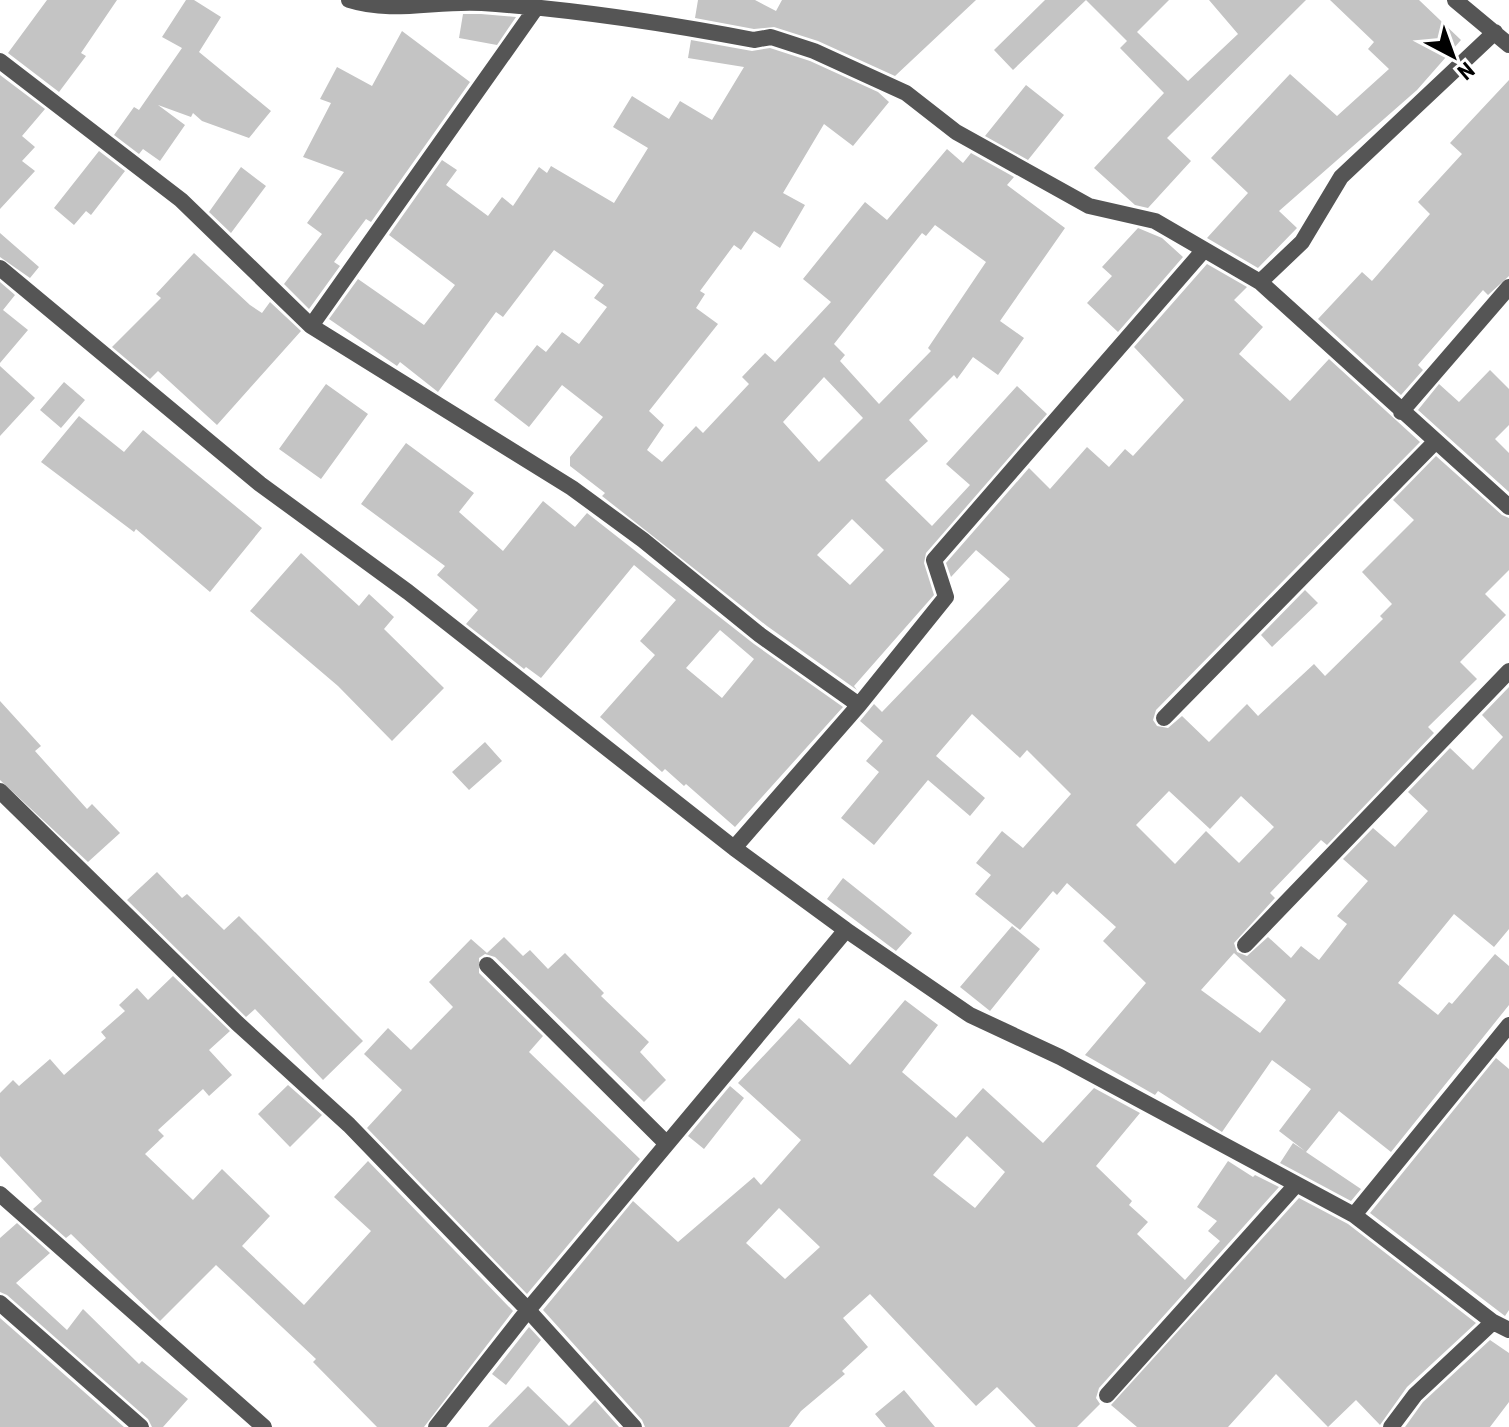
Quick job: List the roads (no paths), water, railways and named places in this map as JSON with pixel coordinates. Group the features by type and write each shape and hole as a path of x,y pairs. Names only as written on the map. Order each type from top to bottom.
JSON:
{"street":[{"path":"349,0 376,8 477,3 536,8 754,40 771,37 814,51 906,93 956,132 1089,206 1155,221 1260,282 1509,507"},
{"path":"1455,0 1509,45"},
{"path":"311,326 536,8"},
{"path":"1260,282 1302,242 1341,177 1495,32"},
{"path":"0,61 181,200 311,326 572,488 643,540 760,635 859,705"},
{"path":"734,848 859,705 946,597 934,560 1203,251"},
{"path":"0,268 260,484 408,592 734,848 846,930 970,1015 1060,1057 1354,1215 1493,1322 1509,1330"},
{"path":"1401,412 1509,287"},
{"path":"1164,718 1436,441"},
{"path":"1245,945 1509,671"},
{"path":"0,791 237,1023 349,1125 528,1310 634,1427"},
{"path":"436,1427 528,1310 846,930"},
{"path":"487,965 666,1143"},
{"path":"1354,1215 1509,1025"},
{"path":"1107,1395 1295,1186"},
{"path":"0,1194 264,1427"},
{"path":"0,1303 141,1427"},
{"path":"1391,1427 1415,1395 1493,1322"}]}
